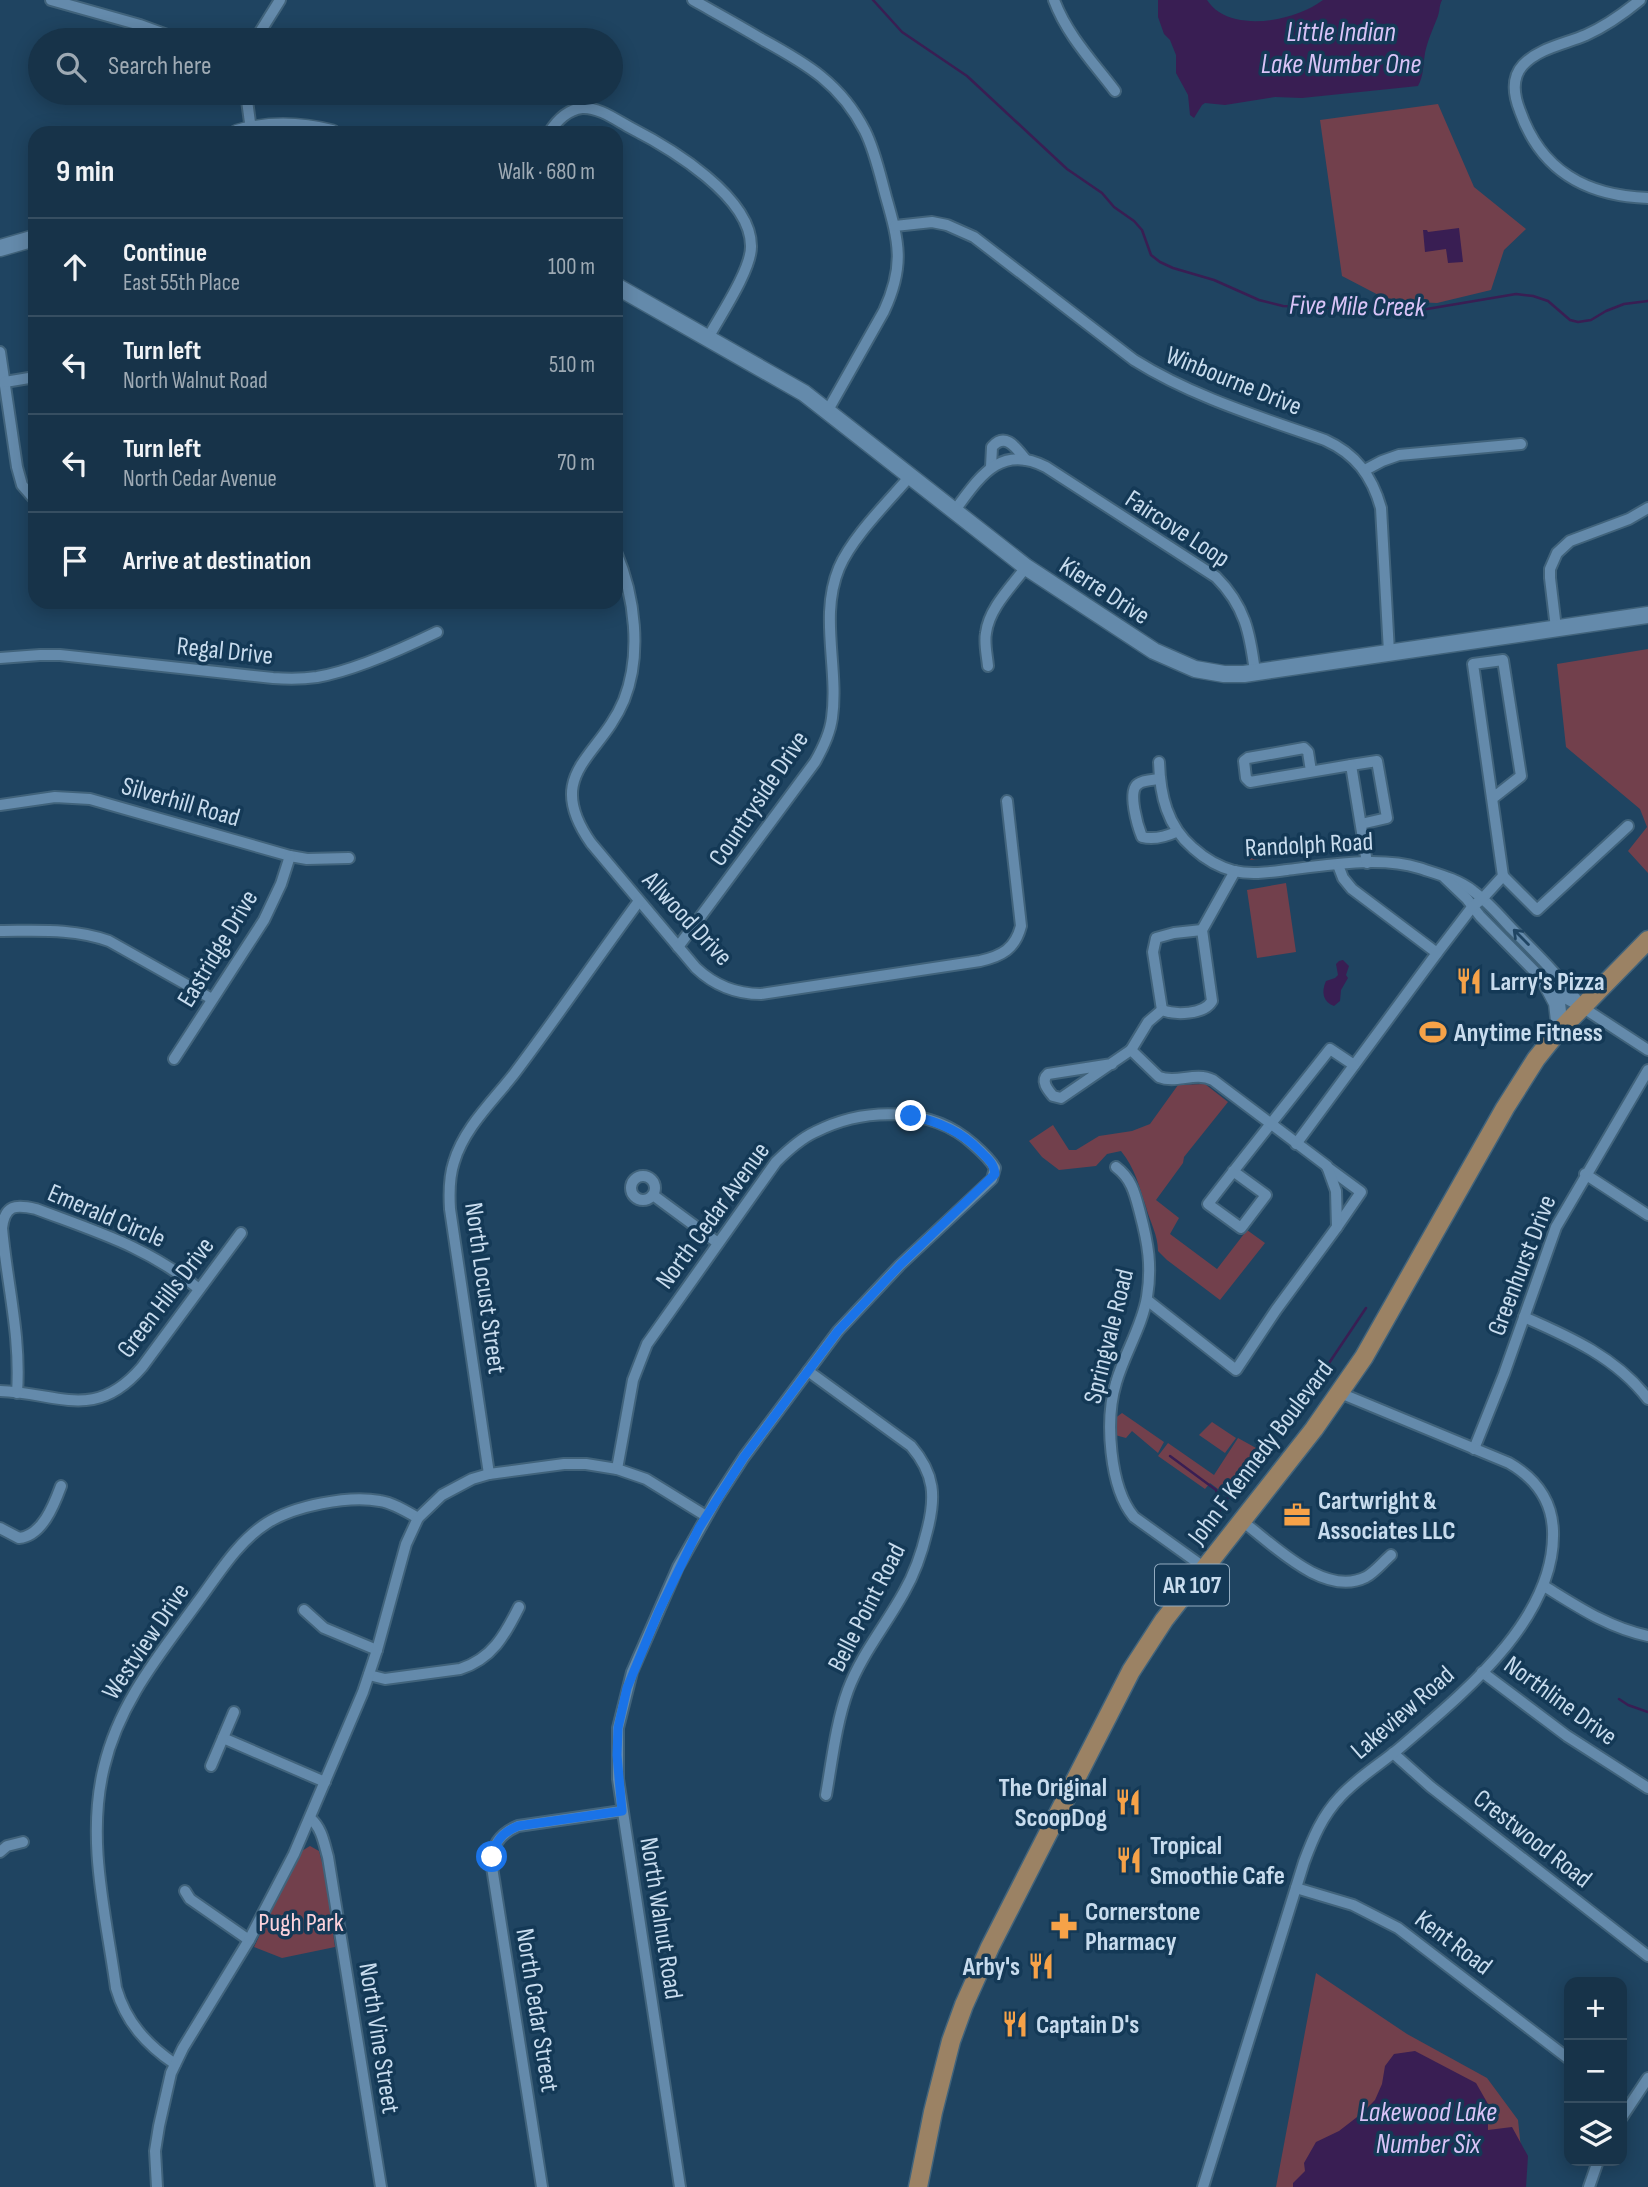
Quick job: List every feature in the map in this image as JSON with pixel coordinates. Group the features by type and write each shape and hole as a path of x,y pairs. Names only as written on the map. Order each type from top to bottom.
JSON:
{"main road":[{"name":"John F Kennedy Boulevard","path":"918,2187 951,2041 973,1983 1124,1683 1164,1620 1340,1393 1364,1357 1519,1084 1560,1030 1648,940"}],"street":[{"path":"51,0 148,28"},
{"path":"263,28 280,0"},
{"path":"693,0 814,69 840,93 853,110 870,143 895,226 898,269 892,294 828,410"},
{"path":"1054,0 1070,32 1115,91"},
{"path":"1640,0 1614,21 1531,58 1519,71 1514,91 1531,137 1546,158 1560,171 1578,183 1605,194 1648,198"},
{"path":"244,126 245,105"},
{"path":"555,126 561,117 571,111 588,108 605,114 681,156 714,184 739,211 750,234 751,254 747,267 708,338"},
{"name":"Winbourne Drive","path":"895,226 932,222 963,230 991,248 1157,375 1193,393 1325,440 1345,451 1365,470 1375,488 1381,508 1390,652"},
{"path":"0,248 28,240"},
{"name":"Kierre Drive","path":"623,290 804,393 1026,567 1165,657 1182,665 1224,674 1255,672 1648,615"},
{"path":"0,352 19,476 28,492"},
{"path":"5,382 28,378"},
{"name":"Faircove Loop","path":"955,510 991,467 992,447 1000,440 1012,443 1026,460 1046,467 1216,577 1233,596 1246,620 1255,672"},
{"path":"1365,470 1399,456 1521,444"},
{"path":"991,467 1006,461 1026,460"},
{"name":"Countryside Drive","path":"678,947 823,748 832,719 834,698 830,612 836,576 850,548 911,475"},
{"path":"1556,628 1550,569 1557,553 1570,541 1629,519 1648,508"},
{"path":"988,666 985,634 988,625 996,607 1026,567"},
{"name":"Allwood Drive","path":"623,574 633,623 632,673 625,697 612,723 581,763 573,787 574,810 580,828 696,968 713,982 725,988 751,994 980,961 1005,953 1017,941 1021,926 1007,801"},
{"name":"Regal Drive","path":"0,658 60,655 297,679 317,677 356,665 437,632"},
{"path":"1493,798 1521,776 1503,660 1473,664 1503,876 1537,910 1628,826"},
{"path":"1311,771 1308,752 1304,748 1244,761 1246,778 1250,782 1377,761 1387,818 1361,824"},
{"name":"Randolph Road","path":"1159,762 1165,806 1176,832 1200,854 1235,871 1265,872 1367,863 1416,867 1443,876 1477,902 1565,982 1582,1007"},
{"path":"1351,765 1367,863"},
{"path":"1160,779 1135,786 1133,792 1139,829 1142,837 1151,839 1176,832"},
{"name":"Silverhill Road","path":"0,805 55,797 90,799 290,856 307,859 349,858"},
{"name":"Eastridge Drive","path":"174,1059 264,920 281,884 290,856"},
{"path":"1338,865 1343,878 1352,889 1437,953"},
{"path":"1161,1010 1178,1013 1209,1007 1212,1001 1202,930 1235,871"},
{"path":"1296,1143 1437,953 1477,902 1503,876"},
{"name":"North Locust Street","path":"489,1474 450,1209 450,1180 454,1161 477,1120 639,901"},
{"name":"Randolph Road","path":"1477,902 1547,984 1648,1050"},
{"path":"0,930 93,935 212,999"},
{"path":"1161,1010 1153,952 1156,938 1202,930"},
{"path":"1547,984 1557,1003 1560,1030"},
{"path":"1112,1064 1048,1074 1044,1082 1053,1096 1062,1098 1112,1064 1131,1050 1148,1023 1161,1010"},
{"path":"1233,1171 1266,1195 1241,1228 1208,1204 1233,1171 1330,1049 1354,1065"},
{"path":"1131,1050 1165,1080 1202,1076 1213,1080 1361,1192 1236,1370 1146,1300"},
{"name":"Greenhurst Drive","path":"1474,1449 1556,1227 1648,1070"},
{"name":"North Cedar Avenue","path":"617,1469 628,1404 639,1362 659,1325 776,1162 803,1139 829,1126 878,1115 899,1114 947,1126 968,1139 984,1154"},
{"name":"North Walnut Road","path":"680,2187 622,1811 617,1755 618,1728 627,1688 678,1567 706,1516 744,1457 838,1331 865,1301 992,1178 995,1168 984,1154"},
{"path":"1327,1166 1336,1191 1337,1227"},
{"name":"Springvale Road","path":"1116,1167 1125,1174 1134,1189 1148,1244 1150,1265 1146,1300 1131,1347 1116,1380 1111,1401 1112,1441 1118,1486 1134,1517 1205,1567"},
{"path":"1585,1174 1648,1215"},
{"path":"653,1195 718,1243"},
{"name":"Emerald Circle","path":"18,1393 18,1339 2,1228 8,1210 13,1207 36,1209 128,1244 159,1259 199,1289"},
{"name":"Green Hills Drive","path":"0,1391 83,1401 105,1396 118,1389 142,1367 241,1233"},
{"path":"1524,1317 1601,1355 1637,1384 1648,1399"},
{"name":"Belle Point Road","path":"808,1371 911,1446 925,1465 930,1478 933,1506 914,1571 848,1690 826,1796"},
{"name":"Lakeview Road","path":"1203,2187 1296,1888 1313,1838 1328,1811 1358,1779 1393,1753 1482,1672 1516,1633 1533,1607 1544,1586 1550,1563 1553,1538 1551,1515 1534,1480 1523,1471 1340,1393"},
{"path":"157,2187 155,2151 165,2094 175,2064 250,1940 310,1818 369,1675 405,1544 418,1518 448,1490 472,1479 489,1474 586,1464 617,1469 658,1485 706,1516"},
{"path":"0,1528 19,1538 30,1535 50,1512 61,1486"},
{"name":"Westview Drive","path":"175,2064 138,2032 120,2001 102,1892 96,1844 98,1798 111,1740 123,1711 142,1679 234,1553 266,1524 297,1510 361,1499 388,1503 418,1518"},
{"path":"1242,1521 1309,1572 1330,1580 1349,1581 1367,1576 1391,1555"},
{"path":"1544,1586 1605,1623 1648,1636"},
{"path":"369,1675 385,1679 472,1665 486,1657 494,1648 505,1634 519,1607"},
{"path":"304,1609 324,1628 377,1650"},
{"name":"Northline Drive","path":"1482,1672 1567,1736 1648,1788"},
{"path":"211,1766 234,1712"},
{"path":"223,1738 325,1782"},
{"name":"Crestwood Road","path":"1393,1753 1416,1775 1648,1956"},
{"name":"North Cedar Street","path":"542,2187 492,1857 497,1841 518,1826 622,1811"},
{"name":"North Vine Street","path":"310,1818 322,1835 328,1857 381,2187"},
{"path":"0,1852 7,1846 23,1842"},
{"name":"Kent Road","path":"1296,1888 1353,1905 1398,1928 1564,2055"},
{"path":"185,1891 190,1899 250,1940"},
{"path":"1627,2101 1648,2078"},
{"path":"1589,2187 1596,2166"}],"green space":[{"path":"1438,104 1474,187 1526,229 1504,250 1491,290 1437,303 1390,301 1342,276 1320,120"},
{"path":"1648,649 1648,873 1628,851 1647,827 1640,809 1566,747 1557,664"},
{"path":"1294,841 1296,855 1250,860 1249,845"},
{"path":"1286,883 1296,952 1257,958 1247,890"},
{"path":"1205,1084 1228,1102 1184,1157 1183,1163 1156,1200 1179,1218 1170,1234 1217,1269 1247,1230 1265,1243 1220,1300 1158,1251 1136,1177 1121,1151 1107,1154 1096,1166 1059,1170 1042,1157 1029,1141 1053,1125 1069,1150 1076,1150 1099,1136 1132,1131 1150,1124 1178,1085"},
{"path":"1122,1413 1164,1442 1158,1453 1132,1431 1126,1438 1115,1435 1114,1419"},
{"path":"1212,1422 1236,1438 1225,1453 1199,1435"},
{"path":"1238,1438 1256,1448 1226,1495 1210,1483 1205,1489 1158,1456 1168,1443 1214,1475"},
{"name":"Pugh Park","path":"310,1846 319,1851 325,1874 335,1947 282,1958 254,1947 300,1852"},
{"path":"1316,1973 1407,2034 1487,2078 1518,2120 1525,2187 1276,2187"}],"water":[{"name":"Little Indian Lake Number One","path":"1158,0 1207,0 1217,11 1230,17 1258,21 1286,17 1313,7 1323,0 1442,0 1426,48 1418,86 1302,98 1275,97 1225,105 1205,103 1194,118 1190,115 1188,95 1176,73 1176,55 1158,17"},
{"path":"1459,228 1463,262 1448,263 1446,249 1425,252 1423,230 1428,232"},
{"path":"1343,960 1349,966 1346,975 1348,978 1341,990 1340,1001 1334,1006 1325,999 1324,989 1326,981 1338,975 1336,964"},
{"name":"Lakewood Lake Number Six","path":"1415,2051 1476,2083 1488,2104 1488,2130 1512,2127 1528,2156 1526,2187 1293,2187 1293,2183 1305,2171 1304,2163 1316,2142 1339,2131 1375,2100 1382,2084 1385,2066 1394,2054"}],"waterway":[{"name":"Five Mile Creek","path":"873,0 902,32 967,76 1067,169 1102,193 1114,207 1134,221 1142,230 1151,255 1173,268 1214,280 1259,300 1283,306 1415,311 1516,294 1548,301 1570,320 1578,322 1591,320 1624,304 1648,301"},
{"path":"1221,1509 1255,1452 1299,1396 1319,1378 1366,1308"},
{"path":"1170,1456 1216,1490 1221,1510"},
{"path":"1619,1699 1648,1712"}],"place":[{"name":"Larry's Pizza","path":"1469,981"},
{"name":"Anytime Fitness","path":"1433,1032"},
{"name":"Cartwright & Associates LLC","path":"1297,1515"},
{"name":"The Original ScoopDog","path":"1128,1802"},
{"name":"Tropical Smoothie Cafe","path":"1129,1860"},
{"name":"Cornerstone Pharmacy","path":"1064,1926"},
{"name":"Arby's","path":"1041,1966"},
{"name":"Captain D's","path":"1015,2024"}],"route":[{"path":"492,1857 497,1841 503,1834 518,1826 622,1811 618,1779 618,1728 627,1688 678,1567 699,1528 744,1457 838,1331 900,1265 995,1174 992,1163 958,1132 937,1122 911,1116"}]}
